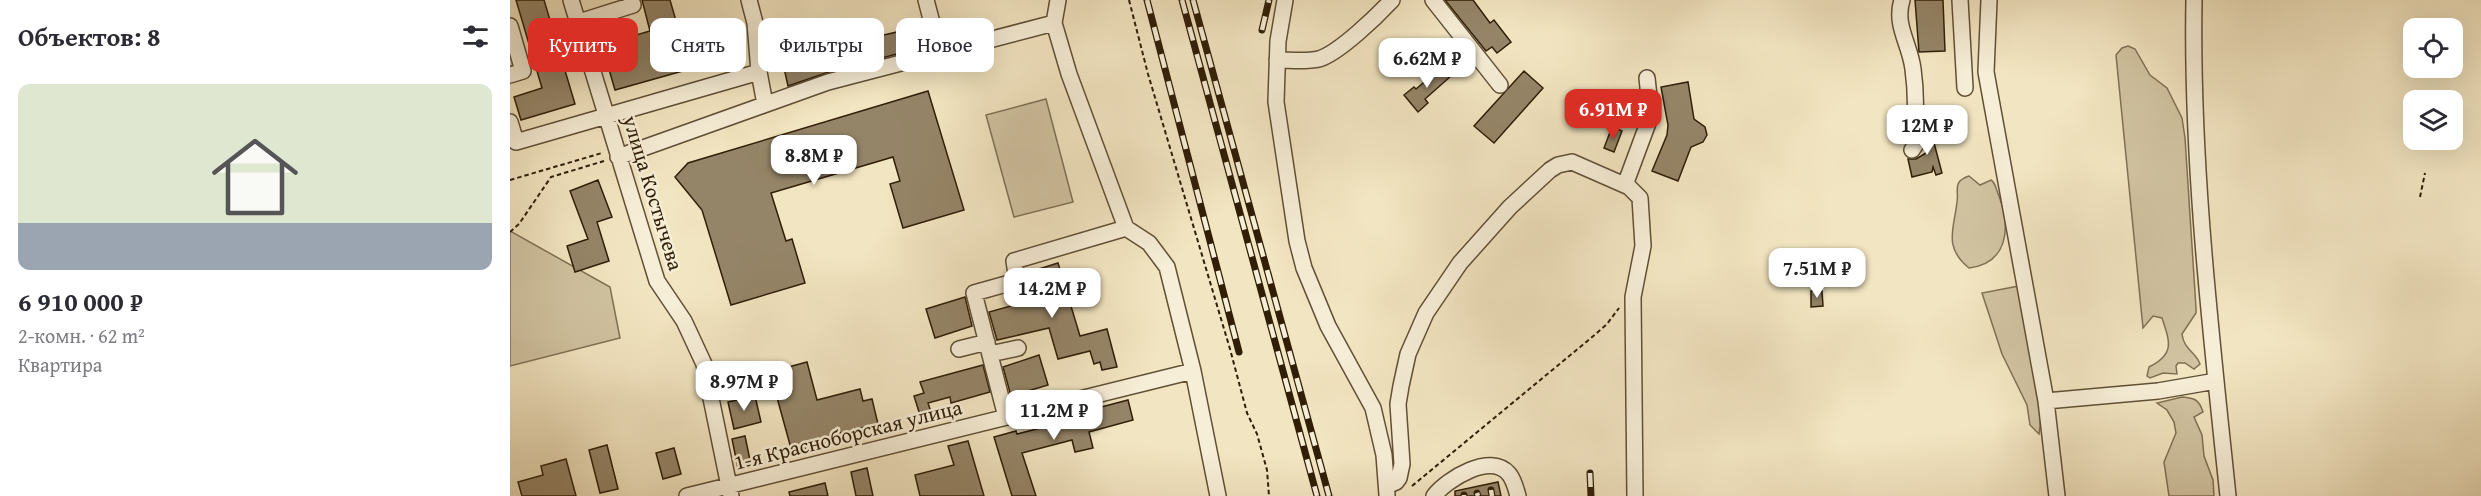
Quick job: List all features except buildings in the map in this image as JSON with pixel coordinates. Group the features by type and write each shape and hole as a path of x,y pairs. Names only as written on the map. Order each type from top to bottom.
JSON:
{"street":[{"name":"улица Костычева","path":"571,0 578,18"},
{"path":"592,18 633,5 632,0"},
{"path":"749,0 755,23 758,60"},
{"path":"755,23 758,0"},
{"path":"926,0 931,18"},
{"path":"1058,0 1054,23 1073,85 1126,228 1149,243 1167,267 1193,371 1218,496"},
{"path":"1285,0 1276,60 1276,102 1300,256 1328,326 1372,408 1380,434 1387,491"},
{"path":"1276,60 1317,59 1328,55 1374,19 1392,0"},
{"path":"1433,0 1500,85"},
{"path":"1902,0 1899,9 1900,23 1912,61 1914,78 1916,117 1912,128 1916,144 1912,150"},
{"path":"1960,0 1965,88"},
{"path":"1989,0 1986,72 2046,401 2057,496"},
{"path":"2194,0 2193,100 2216,381 2228,496"},
{"path":"994,39 1054,23"},
{"path":"510,26 523,71 510,75"},
{"path":"617,153 828,82 896,64"},
{"name":"улица Костычева","path":"594,72 657,281 684,321 704,364 730,491"},
{"path":"510,122 516,142 759,72 765,104"},
{"path":"1625,185 1651,115 1647,78"},
{"path":"1387,491 1396,482 1401,472 1398,404 1408,354 1426,313 1460,263 1510,207 1558,165 1572,162 1625,185 1635,191 1640,198 1643,246 1634,283 1635,496"},
{"path":"1006,417 974,293 1017,281 1014,261 1126,228"},
{"path":"959,349 1018,348"},
{"name":"1-я Красноборская улица","path":"687,496 730,491 1006,417 1193,371"},
{"path":"2046,401 2158,391 2216,381"},
{"path":"1434,496 1455,476 1488,467 1504,470 1510,474 1518,496"}],"path":[{"path":"1129,0 1152,86 1230,349 1235,375 1263,454 1269,496"},
{"path":"510,180 617,153"},
{"path":"510,232 519,224 551,177 617,153"},
{"path":"2420,197 2425,173"},
{"path":"1408,489 1607,324 1634,283"}],"shaded area":[{"path":"2128,46 2135,49 2150,75 2167,88 2182,118 2196,313 2182,334 2185,344 2200,364 2194,369 2185,363 2178,363 2177,374 2163,373 2150,378 2147,376 2149,367 2167,352 2168,341 2162,318 2153,316 2143,328 2116,55 2122,48"},
{"path":"1046,99 1073,202 1014,217 986,115"},
{"path":"1969,176 1980,185 1991,180 1994,183 2003,208 2005,232 1999,251 1992,259 1982,265 1969,268 1956,253 1952,237 1957,186 1960,181"},
{"path":"510,231 610,287 620,338 510,366"},
{"path":"2019,286 2038,382 2039,434 2030,425 2027,405 2002,354 1982,293"},
{"path":"2182,397 2196,400 2203,412 2194,417 2202,435 2204,456 2213,480 2214,496 2169,496 2164,462 2176,433 2174,422 2167,410 2157,403"}],"railway":[{"path":"1147,0 1239,352"},
{"path":"1182,0 1317,496"},
{"path":"1193,0 1329,496"},
{"path":"1262,30 1269,0"},
{"path":"1590,473 1591,496"},
{"path":"1491,490 1492,496"}]}
